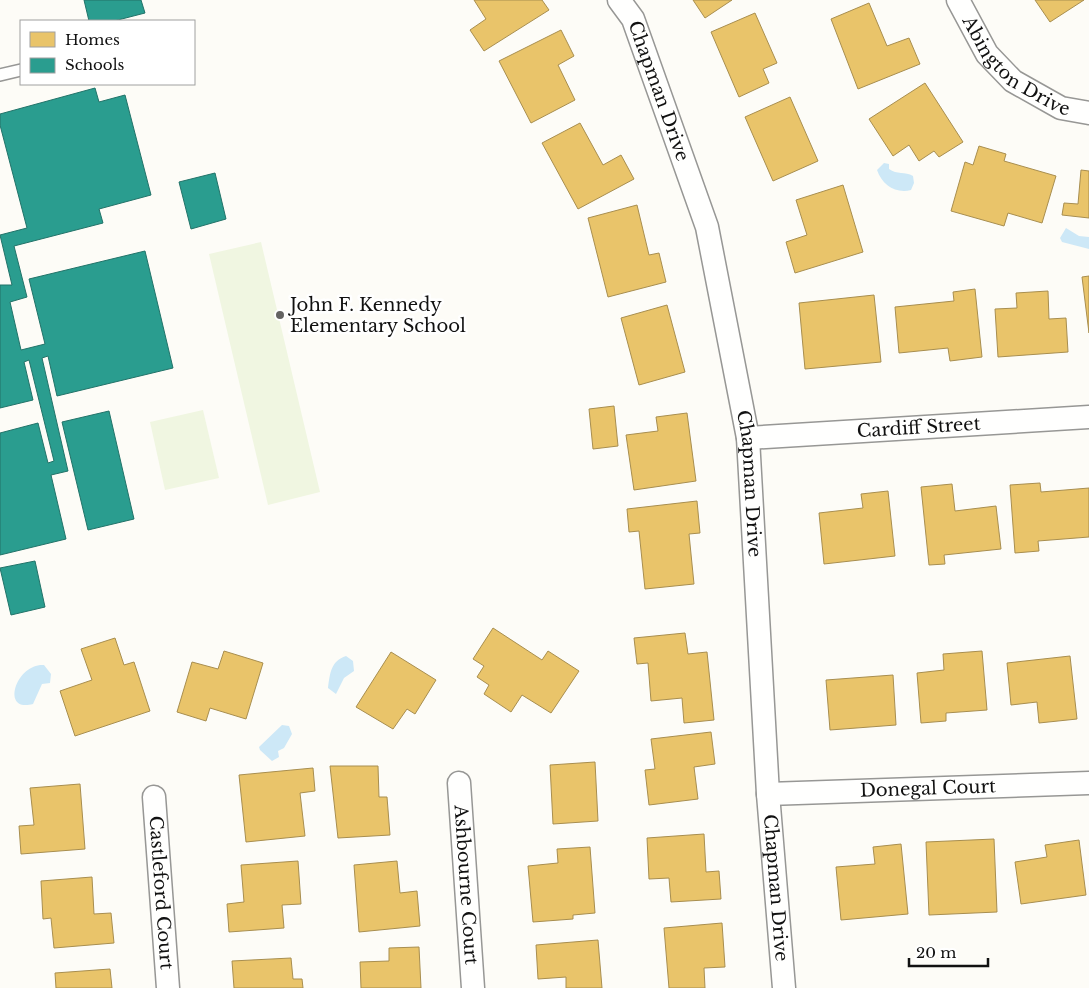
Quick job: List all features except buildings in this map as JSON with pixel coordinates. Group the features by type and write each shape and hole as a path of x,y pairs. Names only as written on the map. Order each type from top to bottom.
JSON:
{"street":[{"name":"Chapman Drive","path":"619,0 633,20 706,227 748,438 768,794 784,988"},
{"name":"Abington Drive","path":"958,0 987,54 1013,81 1061,108 1089,113"},
{"name":"Cardiff Street","path":"748,438 1089,417"},
{"name":"Ashbourne Court","path":"459,783 473,988"},
{"name":"Donegal Court","path":"768,794 1089,783"},
{"name":"Castleford Court","path":"154,797 168,988"}],"lane":[{"path":"0,75 20,70"}],"green space":[{"path":"261,242 320,492 268,505 209,254"},
{"path":"203,410 219,478 165,490 150,422"}],"water":[{"path":"884,163 889,164 889,169 892,171 913,176 914,183 911,190 900,191 890,187 882,180 877,170"},
{"path":"1066,228 1079,236 1089,237 1089,249 1062,242 1060,238"},
{"path":"346,656 353,661 354,671 344,678 336,694 328,688 331,673 334,664"},
{"path":"44,665 51,674 50,683 42,684 33,704 23,705 17,701 15,695 20,679 34,666"},
{"path":"282,725 289,726 292,734 284,748 278,751 279,757 272,761 259,747"}],"place":[{"name":"John F. Kennedy Elementary School","path":"280,315"}]}
